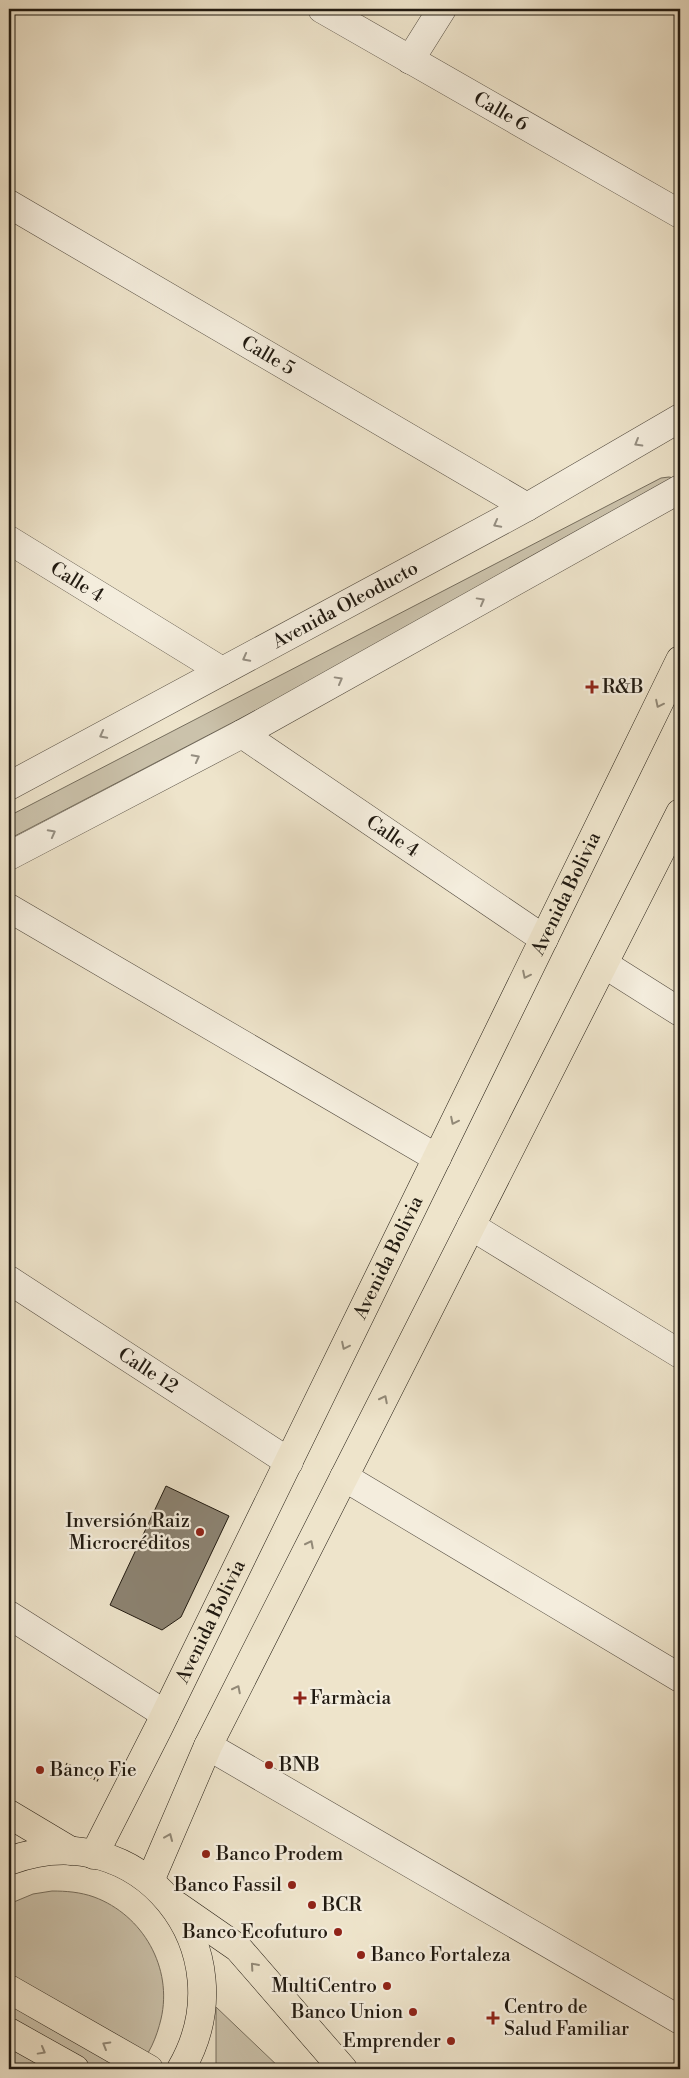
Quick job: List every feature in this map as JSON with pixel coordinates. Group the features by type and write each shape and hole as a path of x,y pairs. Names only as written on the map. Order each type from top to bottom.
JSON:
{"main road":[{"name":"Avenida Bolivia","path":"83,1853 165,1714 680,660"},
{"path":"150,1882 208,1746 680,813"},
{"path":"9,1814 83,1853"},
{"path":"9,1861 24,1855 40,1852 83,1853 114,1861 150,1882 169,1900 238,1948 343,2069"},
{"path":"169,1900 185,1923 192,1939 202,1974 203,2001 199,2028 190,2054 181,2069"},
{"path":"9,1989 149,2069"},
{"path":"9,2032 75,2069"}],"street":[{"name":"Calle 6","path":"322,9 680,214"},
{"path":"410,60 442,9"},
{"name":"Calle 5","path":"9,204 527,507"},
{"name":"Avenida Oleoducto","path":"9,786 527,507 680,418"},
{"path":"9,856 242,734 680,489"},
{"name":"Calle 4","path":"9,540 222,671"},
{"name":"Calle 4","path":"242,734 544,939"},
{"path":"9,908 437,1158"},
{"path":"604,964 680,1012"},
{"path":"471,1226 680,1354"},
{"name":"Calle 12","path":"9,1280 289,1462"},
{"path":"344,1477 680,1678"},
{"path":"9,1615 165,1714"},
{"path":"208,1746 680,2020"}],"shaded area":[{"path":"661,478 674,478 671,494 9,839 9,816"},
{"path":"52,1891 84,1894 111,1905 127,1916 140,1930 158,1963 164,2000 161,2019 155,2039 144,2059 135,2069 9,2069 9,1904 33,1894"},
{"path":"216,2007 281,2069 214,2069 216,2065"}],"building":[{"path":"166,1486 229,1516 181,1617 162,1630 110,1605"}],"place":[{"name":"R&B","path":"592,687"},
{"name":"Inversión Raiz Microcréditos","path":"200,1532"},
{"name":"Farmàcia","path":"300,1698"},
{"name":"BNB","path":"269,1765"},
{"name":"Banco Fie","path":"40,1770"},
{"name":"Banco Prodem","path":"206,1854"},
{"name":"Banco Fassil","path":"292,1885"},
{"name":"BCR","path":"312,1905"},
{"name":"Banco Ecofuturo","path":"338,1932"},
{"name":"Banco Fortaleza","path":"361,1955"},
{"name":"MultiCentro","path":"387,1986"},
{"name":"Banco Union","path":"413,2012"},
{"name":"Centro de Salud Familiar","path":"493,2018"},
{"name":"Emprender","path":"451,2041"}]}
